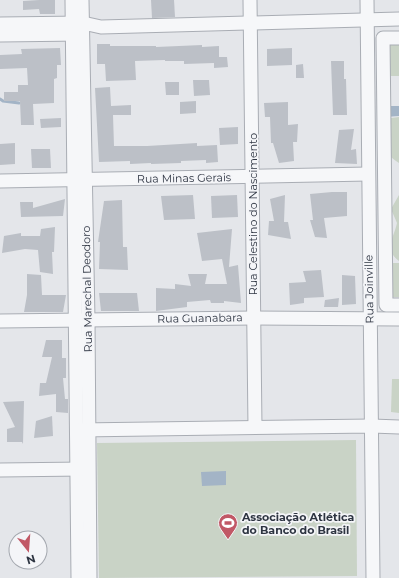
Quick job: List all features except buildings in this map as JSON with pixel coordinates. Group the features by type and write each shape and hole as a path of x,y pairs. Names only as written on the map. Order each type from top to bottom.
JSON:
{"street":[{"name":"Rua Marechal Deodoro","path":"72,0 77,28 84,532 90,578"},
{"name":"Rua Marechal Deodoro","path":"77,28 82,0"},
{"name":"Rua Celestino do Nascimento","path":"250,0 255,427"},
{"name":"Rua Joinville","path":"367,0 369,319 372,426 373,578"},
{"path":"0,24 19,29 399,19"},
{"path":"0,35 19,29"},
{"path":"399,38 383,38 386,305 399,305"},
{"name":"Rua Minas Gerais","path":"0,181 368,174"},
{"name":"Rua Guanabara","path":"0,321 254,318 399,319"},
{"path":"83,430 372,426 399,428"},
{"path":"0,470 83,469"},
{"name":"Rua Marechal Deodoro","path":"78,578 84,532"}],"shaded area":[{"path":"390,43 399,43 399,76 390,76"},
{"path":"399,117 399,163 391,157 389,153 388,132 391,118"},
{"path":"399,195 399,261 394,257 391,248 392,238 397,223 391,209"},
{"path":"392,263 399,263 399,297 392,297"},
{"path":"392,379 399,379 399,413 391,412"},
{"name":"Associação Atlética do Banco do Brasil","path":"356,440 357,576 99,578 97,443"}],"water":[{"path":"385,106 399,106 399,116 385,117"},
{"path":"226,471 226,485 202,486 201,472"}],"waterway":[{"path":"0,99 3,101 19,103"}],"place":[{"name":"Associação Atlética do Banco do Brasil","path":"228,540"}]}
